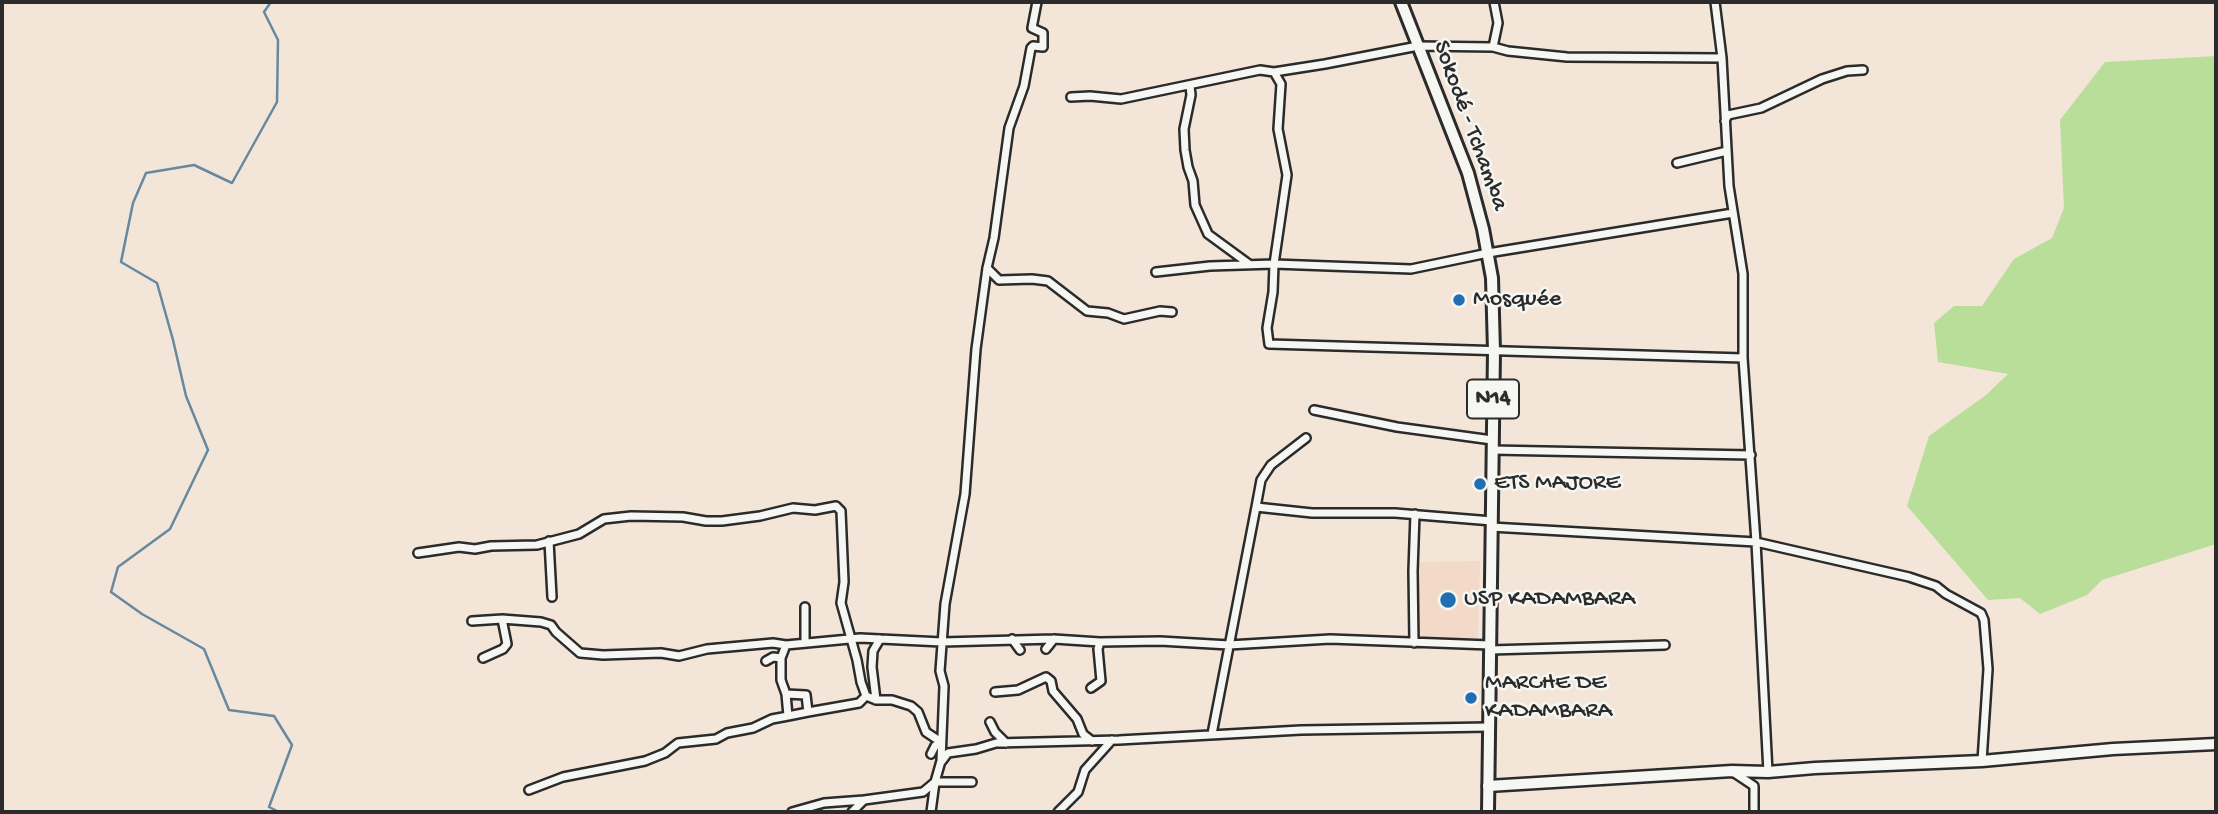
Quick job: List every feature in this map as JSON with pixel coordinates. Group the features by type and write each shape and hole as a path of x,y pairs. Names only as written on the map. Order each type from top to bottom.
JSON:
{"main road":[{"name":"Sokodé - Tchamba","path":"1401,2 1468,173 1488,253 1494,351 1488,812"},
{"path":"1488,786 1732,771 1768,772 1982,761 2113,749 2216,744"}],"street":[{"path":"931,812 941,761 944,686 940,671 945,604 965,494 972,392 987,268 994,238 1009,128 1024,86 1031,48 1043,47 1043,33 1032,27 1037,2"},
{"path":"1493,47 1498,23 1494,2"},
{"path":"1715,2 1722,58 1727,151 1743,274 1743,358 1751,455 1768,772"},
{"path":"1071,97 1121,99 1260,70 1274,72 1418,46 1493,47 1567,57 1722,58"},
{"path":"1725,122 1728,115 1761,108 1822,79 1847,71 1863,70"},
{"path":"1274,72 1281,84 1278,129 1287,174 1267,328 1269,344 1743,358"},
{"path":"1190,86 1191,95 1184,128 1185,150 1193,181 1195,205 1209,234 1250,264"},
{"path":"1677,163 1727,151"},
{"path":"1156,272 1250,264 1411,270 1488,253 1734,214"},
{"path":"987,268 999,281 1048,281 1087,311 1108,313 1124,319 1160,311 1172,313"},
{"path":"1314,410 1492,445 1751,455"},
{"path":"1212,734 1261,480 1271,465 1306,438"},
{"path":"418,553 459,547 475,549 537,545 579,534 604,519 631,516 683,517 722,522 793,508 815,510 836,506 841,512 844,582 841,603 857,660 860,682 866,696 911,706 918,712 926,732 941,742"},
{"path":"1256,507 1312,513 1415,514 1491,524 1756,542 1923,581 1981,613 1984,620 1988,669 1982,761"},
{"path":"1414,643 1415,514"},
{"path":"549,541 552,597"},
{"path":"805,607 805,643"},
{"path":"472,621 502,619 541,622 551,625 580,653 603,655 661,653 679,656 707,649 850,639 942,642 1054,639 1229,645 1330,639 1490,647 1665,645"},
{"path":"482,654 497,651 507,645 502,619"},
{"path":"876,700 873,651 880,639"},
{"path":"1012,639 1020,650"},
{"path":"1046,649 1054,639"},
{"path":"1091,688 1101,681 1098,649 1100,642"},
{"path":"786,645 781,658 780,680 786,694 788,716"},
{"path":"766,660 781,658"},
{"path":"995,692 1028,687 1046,677 1051,681 1053,691 1077,719 1083,734 1092,741"},
{"path":"786,694 806,695 808,712"},
{"path":"529,790 563,777 645,761 665,753 678,743 716,738 753,728 772,719 859,703 866,696"},
{"path":"990,722 1006,743"},
{"path":"941,761 948,753 956,750 976,749 996,743 1489,727"},
{"path":"1058,812 1078,792 1085,770 1112,740"},
{"path":"932,754 935,746 941,742"},
{"path":"1732,771 1754,786 1754,812"},
{"path":"792,812 824,803 923,792 935,782 972,782"},
{"path":"852,812 864,800"}],"shaded area":[{"name":"USP KADAMBARA","path":"1480,561 1478,638 1417,638 1416,562"}],"green space":[{"path":"2216,56 2216,544 2102,580 2087,595 2040,614 2020,598 1988,600 1907,506 1929,436 1986,395 2008,374 1938,362 1934,323 1954,306 1982,306 2014,259 2052,238 2064,208 2060,120 2105,62"}],"waterway":[{"path":"271,2 264,12 278,40 277,102 232,183 194,165 146,173 133,203 121,262 157,283 186,396 208,450 170,529 118,567 111,592 142,614 204,649 229,710 274,716 292,745 269,807 279,812"}],"place":[{"name":"Mosquée","path":"1459,300"},
{"name":"ETS MAJORE","path":"1480,484"},
{"name":"USP KADAMBARA","path":"1448,600"},
{"name":"MARCHE DE KADAMBARA","path":"1471,698"}]}
